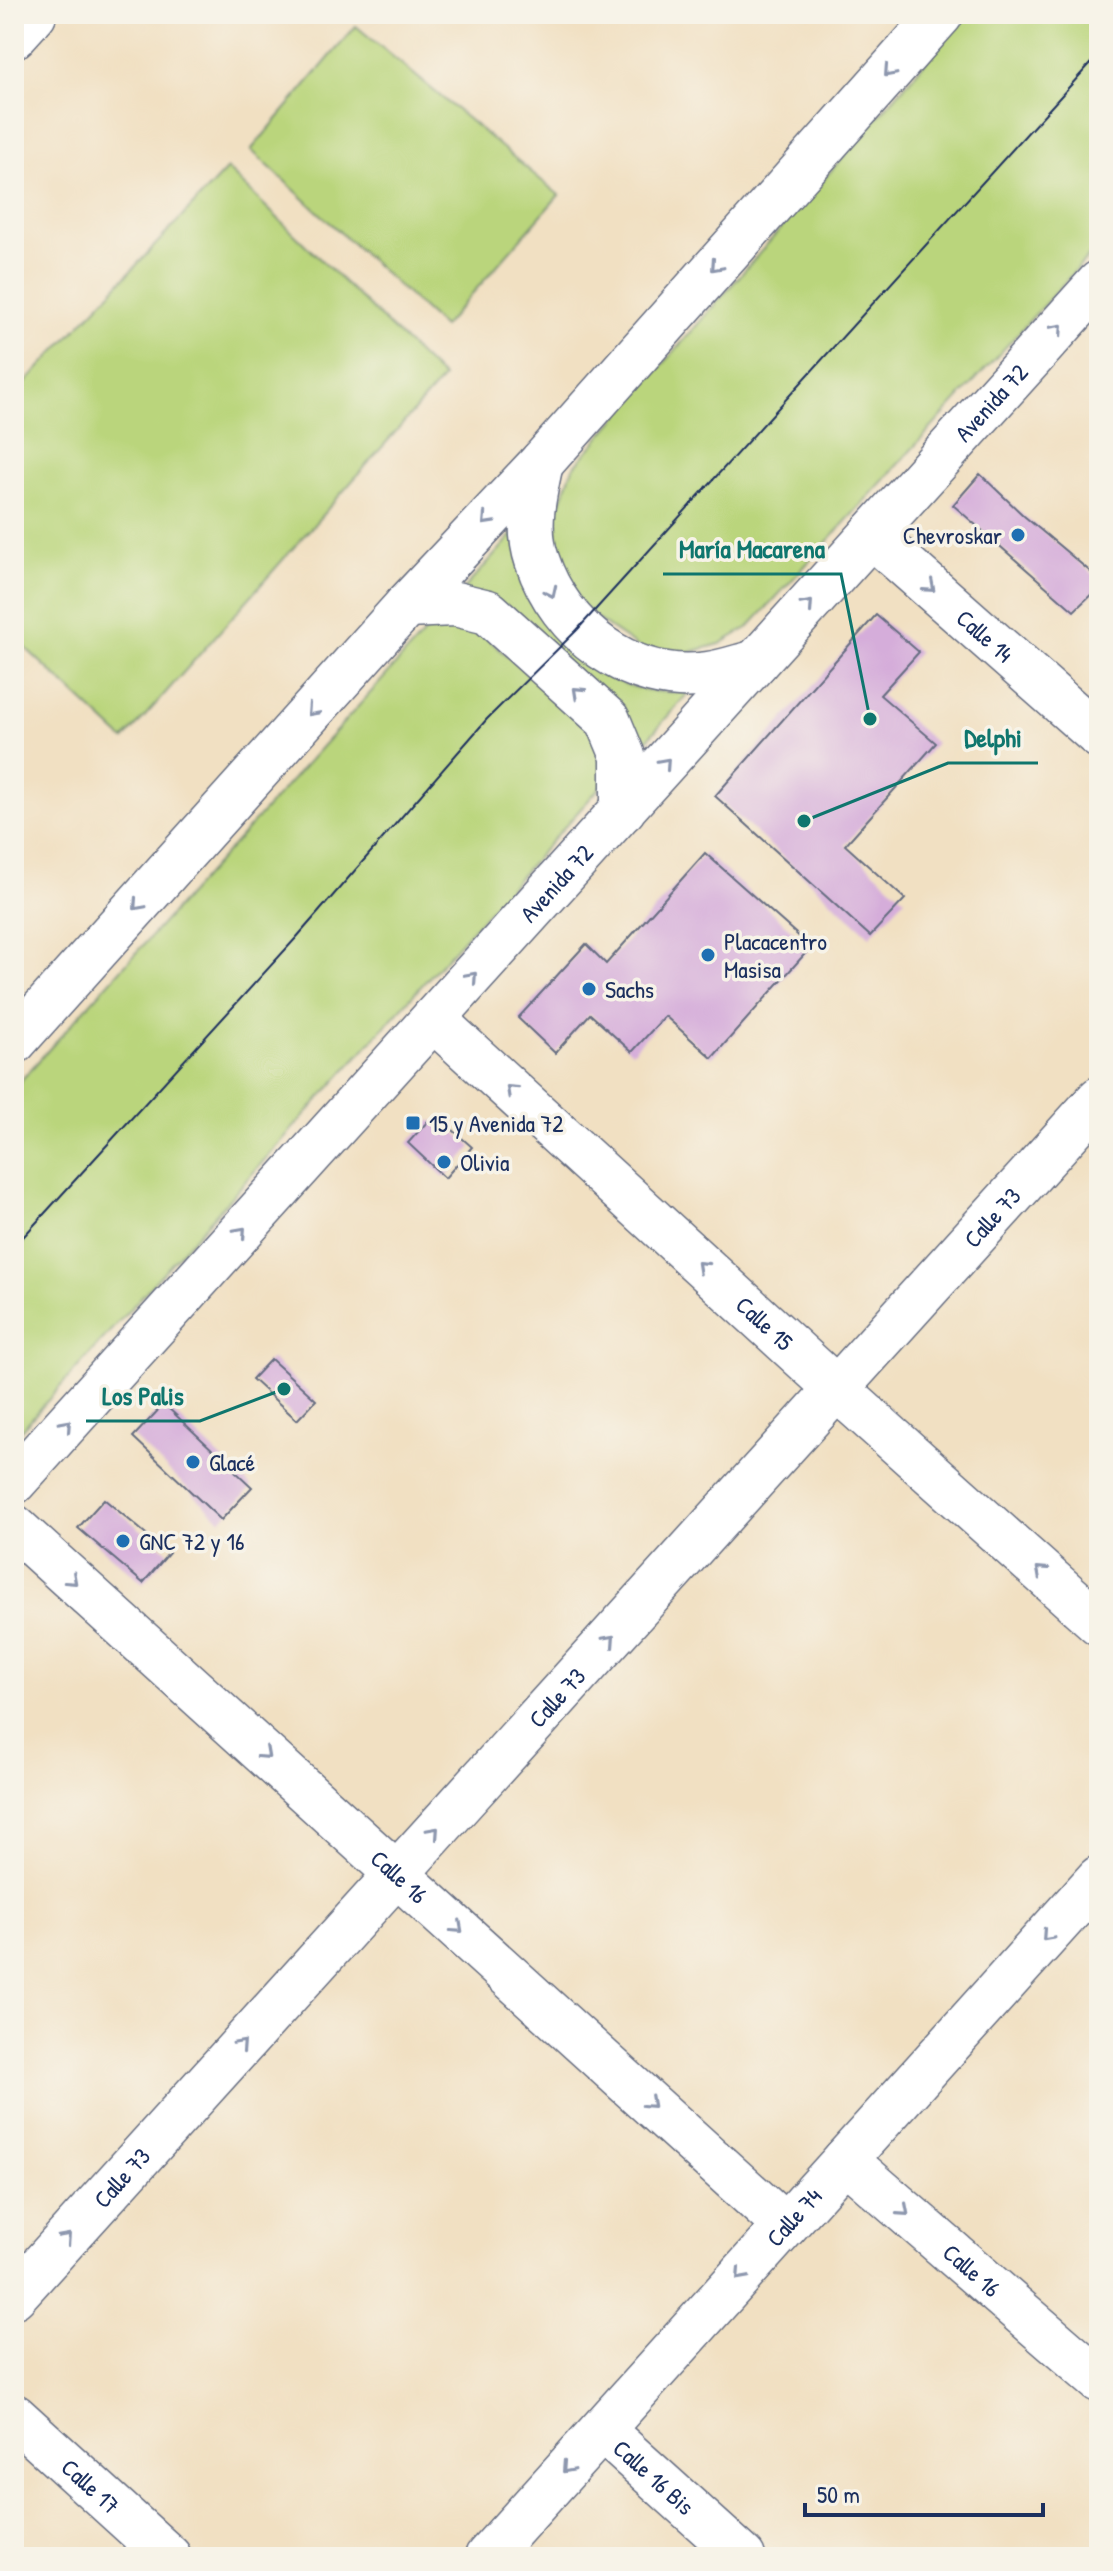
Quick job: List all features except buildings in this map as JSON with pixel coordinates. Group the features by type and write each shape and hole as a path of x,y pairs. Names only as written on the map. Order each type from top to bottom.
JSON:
{"main road":[{"path":"14,36 34,14"},
{"path":"14,1042 406,606 541,463 941,14"},
{"name":"Avenida 72","path":"14,1482 1099,283"},
{"path":"541,463 531,510 536,559 555,603 577,630 615,657 660,673 706,675 756,662"},
{"name":"Calle 14","path":"871,535 1099,736"},
{"path":"406,606 455,604 488,612 608,720 623,756 623,810"},
{"name":"Calle 15","path":"433,1019 838,1390 1099,1623"},
{"name":"Calle 73","path":"14,2296 1099,1099"},
{"name":"Calle 16","path":"14,1527 785,2226"},
{"name":"Calle 74","path":"487,2557 1099,1878"},
{"name":"Calle 16","path":"845,2160 1099,2380"},
{"name":"Calle 17","path":"14,2416 169,2557"},
{"name":"Calle 16 Bis","path":"602,2430 743,2557"}],"green space":[{"path":"967,14 1099,14 1099,245 749,627 720,644 683,654 644,651 575,604 557,559 557,512 573,468"},
{"path":"356,26 559,195 443,327 251,150"},
{"path":"227,169 443,378 124,740 14,637 14,395"},
{"path":"516,531 520,569 529,595 539,615 567,649 604,675 624,684 651,691 689,692 639,749 463,590"},
{"path":"446,621 467,621 602,737 604,783 14,1438 14,1088 427,630"}],"tram line":[{"path":"14,1247 296,938 487,719 577,630 1099,54"}],"place":[{"name":"Chevroskar","path":"1018,535"},
{"name":"María Macarena","path":"870,719"},
{"name":"Delphi","path":"804,821"},
{"name":"Placacentro Masisa","path":"708,955"},
{"name":"Sachs","path":"589,989"},
{"name":"15 y Avenida 72","path":"413,1123"},
{"name":"Olivia","path":"444,1162"},
{"name":"Los Palis","path":"284,1389"},
{"name":"Glacé","path":"193,1462"},
{"name":"GNC 72 y 16","path":"123,1541"}]}
